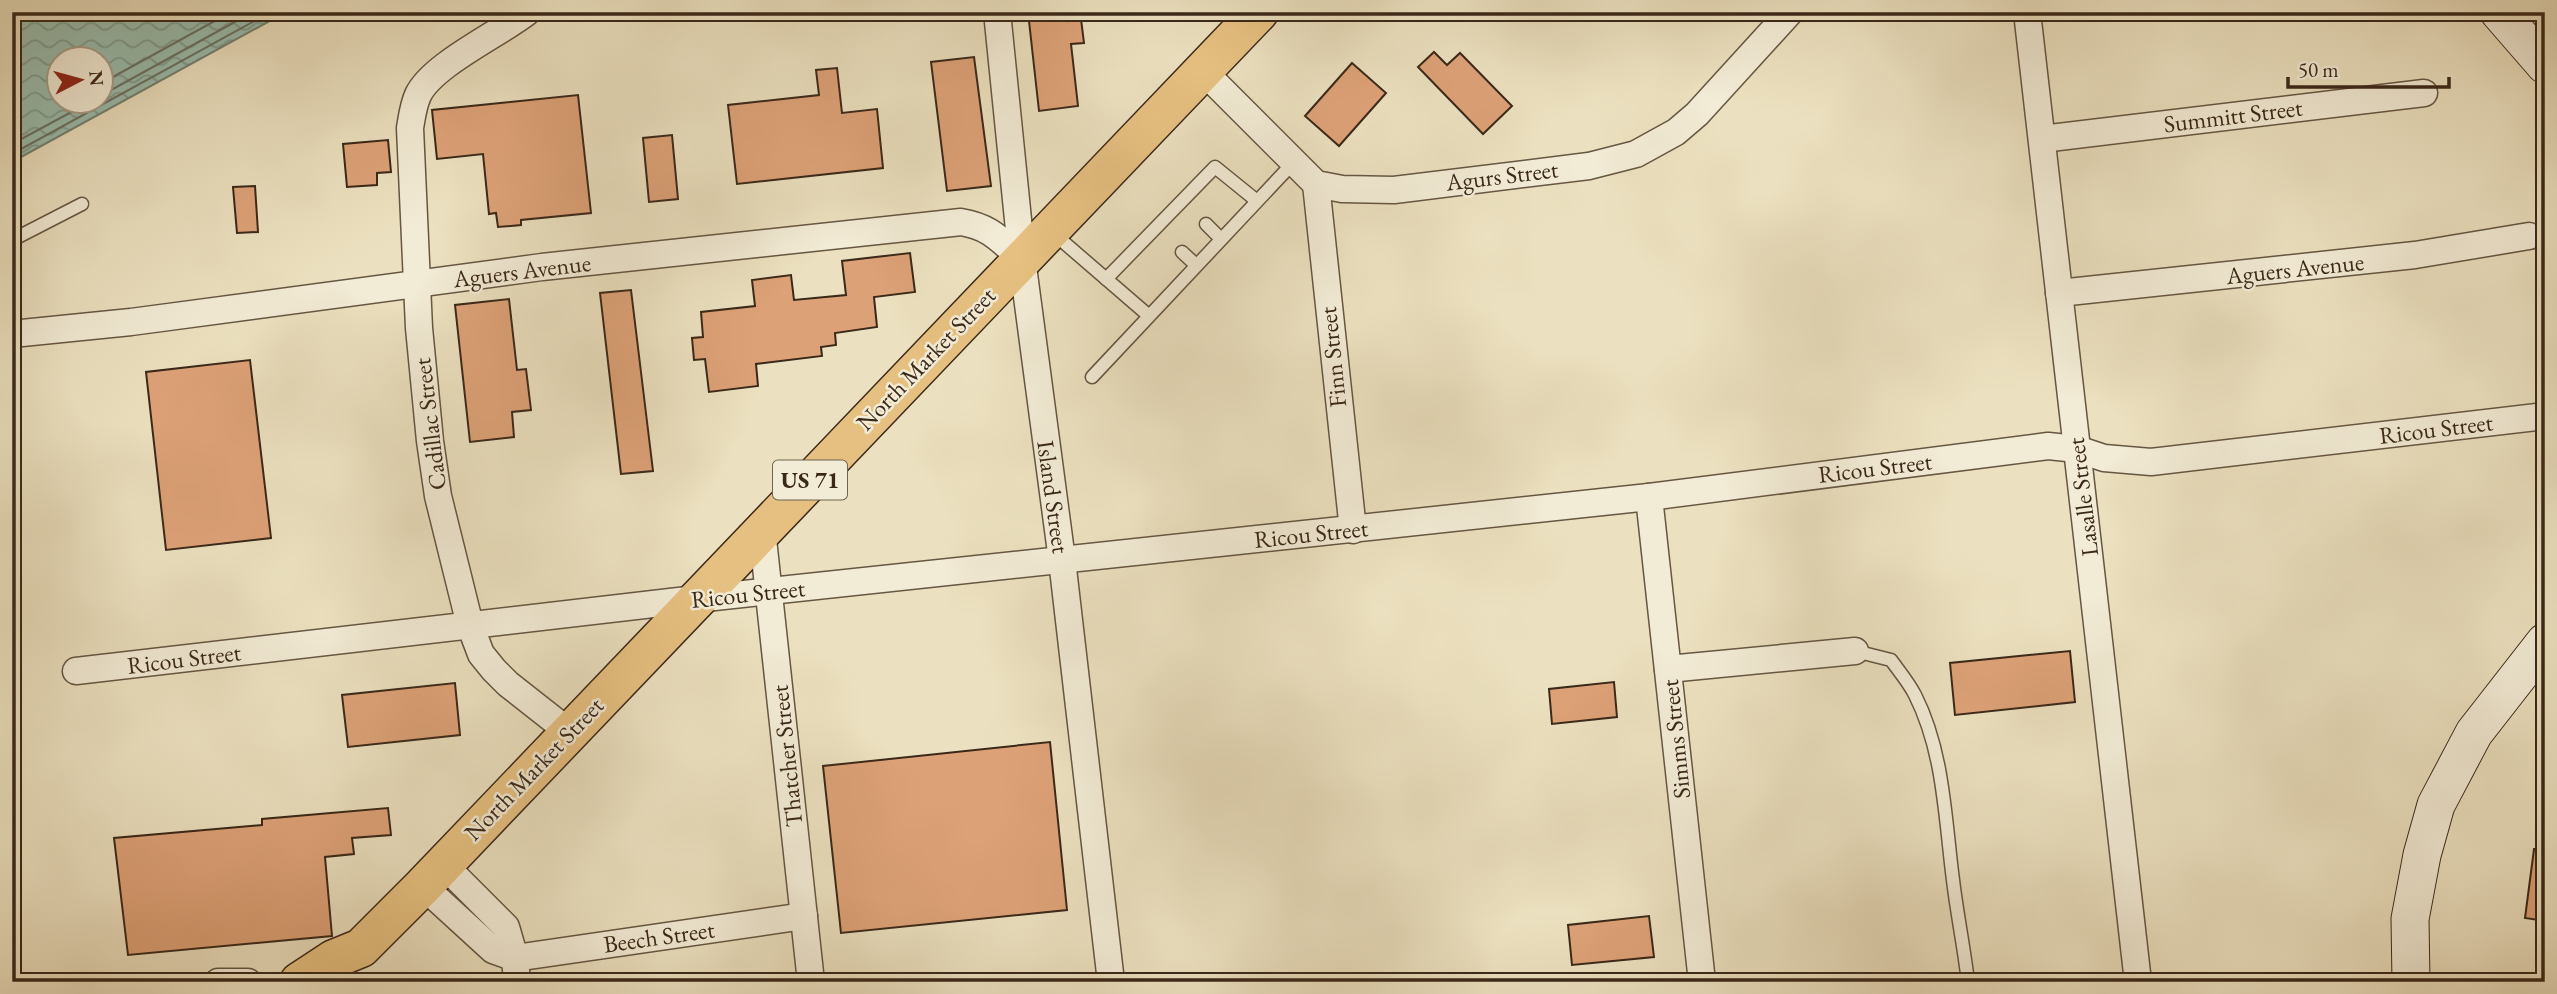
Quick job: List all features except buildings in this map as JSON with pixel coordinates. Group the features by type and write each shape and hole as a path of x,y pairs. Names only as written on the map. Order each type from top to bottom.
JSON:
{"main road":[{"name":"North Market Street","path":"299,982 334,959 358,965 433,875 1259,12"},
{"path":"2499,12 2545,65"},
{"path":"2411,982 2410,919 2422,855 2436,805 2474,733 2545,642"}],"street":[{"name":"Cadillac Street","path":"527,12 432,75 419,93 410,128 419,328 438,496 470,625 481,654 494,670 569,732"},
{"name":"Island Street","path":"997,12 1022,258 1062,560 1111,982"},
{"name":"Agurs Street","path":"1316,184 1355,190 1394,190 1589,166 1636,154 1676,132 1697,114 1790,12"},
{"name":"Lasalle Street","path":"2027,12 2138,982"},
{"path":"1203,71 1316,184"},
{"name":"Summitt Street","path":"2042,139 2424,93"},
{"name":"Finn Street","path":"1316,184 1353,530"},
{"name":"Aguers Avenue","path":"12,334 131,322 556,266 961,222 980,225 1022,258"},
{"name":"Aguers Avenue","path":"2059,293 2415,256 2529,236"},
{"name":"Ricou Street","path":"76,671 696,599 1649,497 2048,446 2077,449 2104,458 2151,462 2545,416"},
{"name":"Simms Street","path":"1649,497 1702,982"},
{"name":"Thatcher Street","path":"762,530 811,982"},
{"path":"1668,669 1855,651"},
{"path":"433,875 494,950 516,970"},
{"name":"Beech Street","path":"516,970 804,916"},
{"path":"218,982 248,982"}],"lane":[{"path":"1092,377 1294,162"},
{"path":"1106,279 1160,232 1186,205 1215,167 1256,201"},
{"path":"12,240 82,204"},
{"path":"1206,224 1221,239"},
{"path":"1049,230 1148,316"},
{"path":"1182,252 1196,265"},
{"path":"1855,651 1891,660 1915,694 1930,732 1947,813 1953,881 1968,982"}],"water":[{"path":"12,12 286,12 116,105 116,46 46,46 46,116 96,116 12,162"}]}
